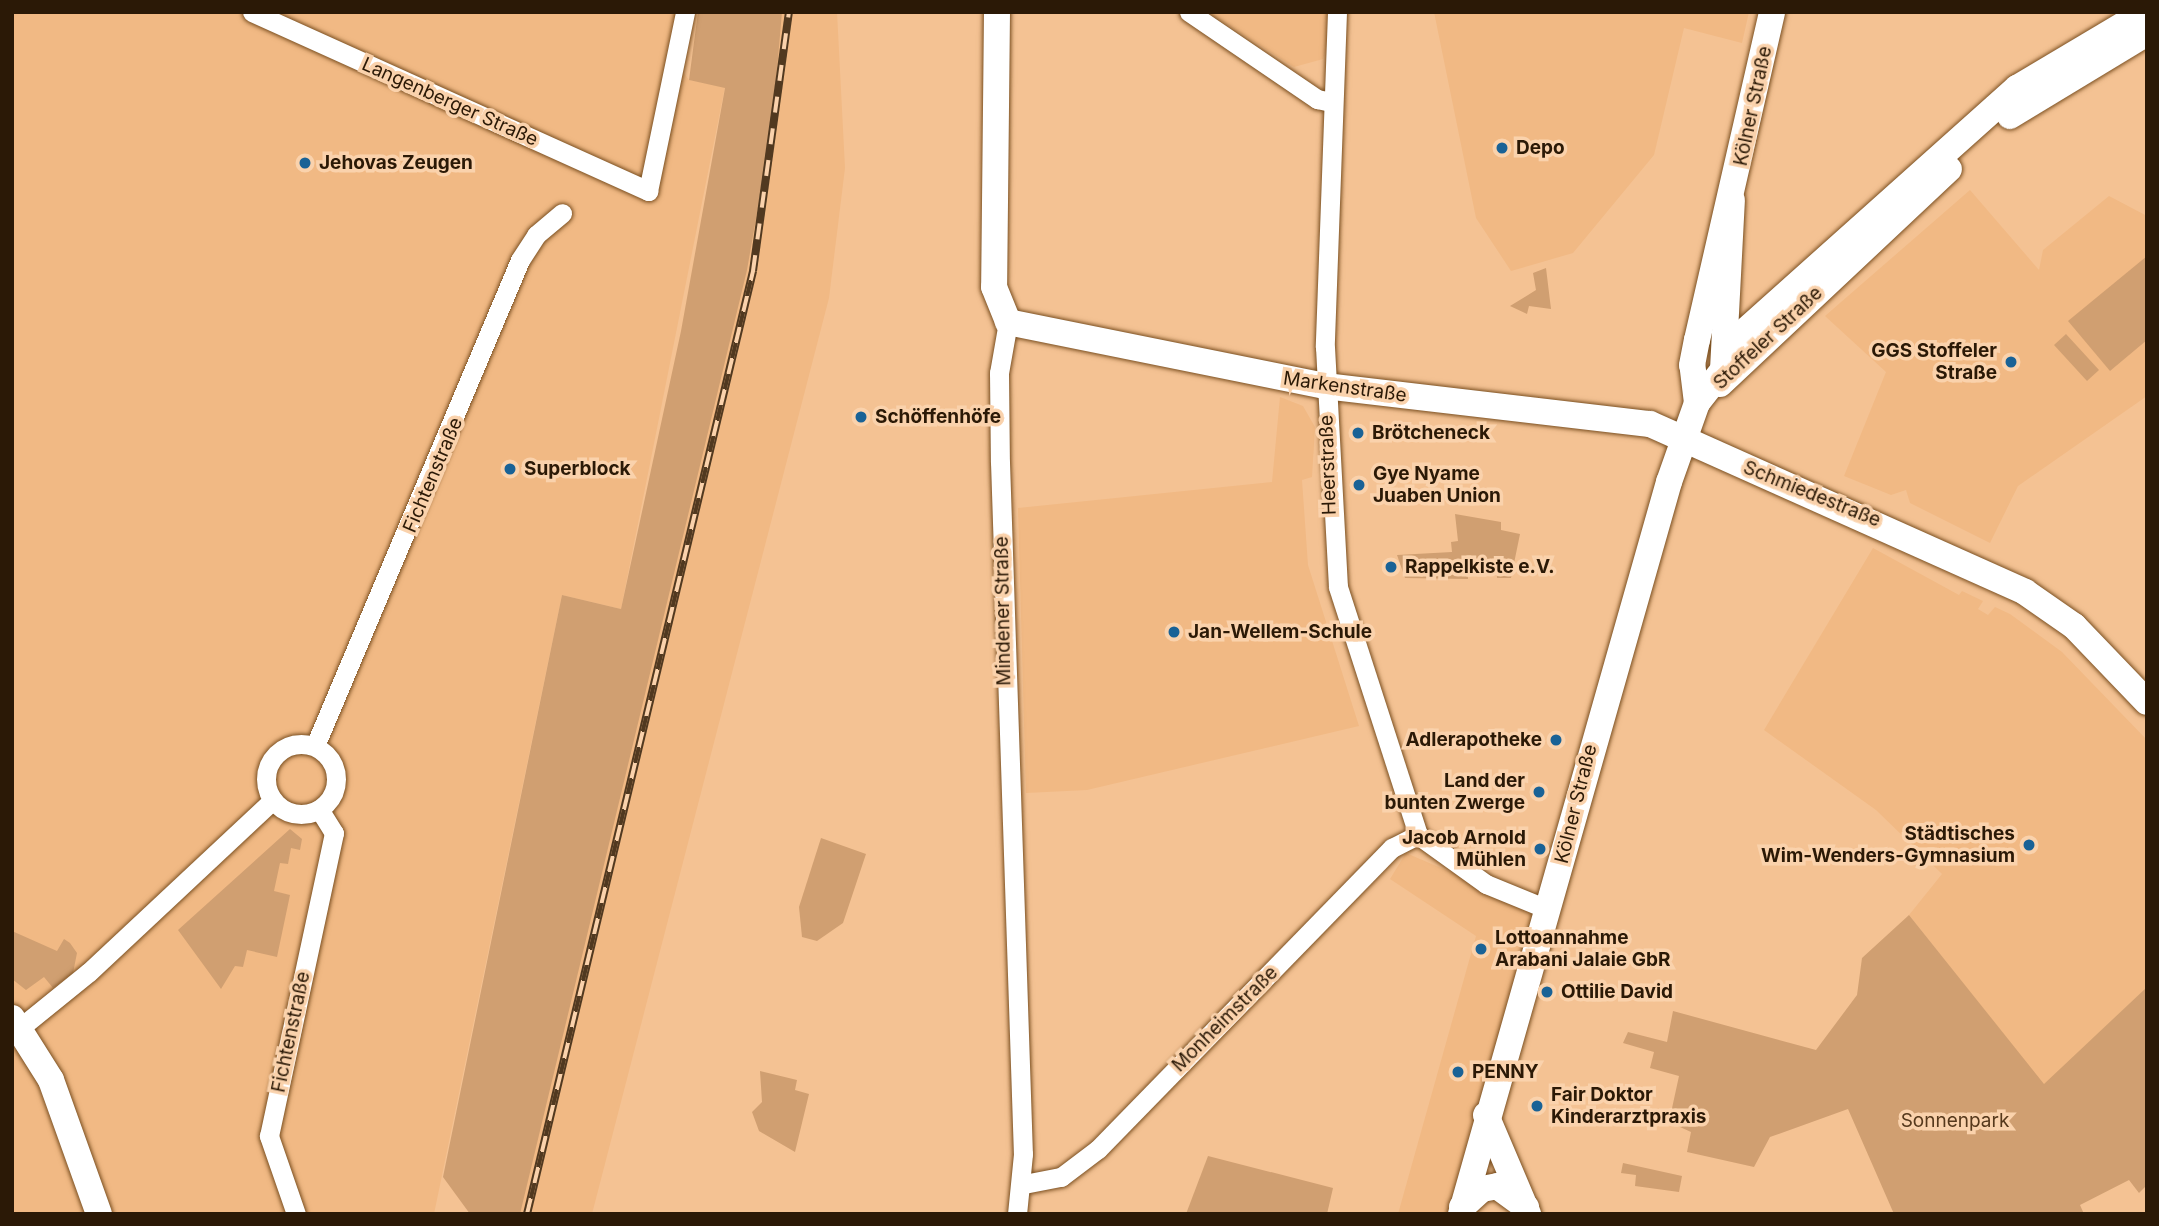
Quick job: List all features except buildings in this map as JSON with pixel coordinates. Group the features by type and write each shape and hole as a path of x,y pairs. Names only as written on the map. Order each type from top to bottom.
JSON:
{"main road":[{"path":"997,12 994,287 998,311 1008,322"},
{"name":"Kölner Straße","path":"1697,403 1692,365 1732,200 1772,12"},
{"name":"Stoffeler Straße","path":"1739,319 1885,211 2017,88 2145,12"},
{"name":"Stoffeler Straße","path":"1697,403 2010,116 2147,33"},
{"name":"Kölner Straße","path":"1462,1210 1486,1115 1683,440 1697,403 1723,370 1726,348 1739,319 1732,200"},
{"name":"Markenstraße","path":"1008,322 1325,386 1639,422 1683,440"},
{"name":"Schmiedestraße","path":"1683,440 1940,550 1972,554 1989,573 2074,626 2147,702"},
{"path":"16,1023 51,1080 99,1214"},
{"path":"1486,1115 1527,1211"},
{"name":"Kölner Straße","path":"1462,1210 1482,1189 1497,1186 1527,1211"}],"street":[{"name":"Langenberger Straße","path":"252,12 648,191 685,12"},
{"path":"1189,12 1317,99 1331,102"},
{"name":"Heerstraße","path":"1337,12 1331,102 1325,386 1338,587 1418,835"},
{"name":"Fichtenstraße","path":"314,746 520,260 536,234 562,213"},
{"name":"Mindener Straße","path":"1008,322 999,373 1024,1184 1017,1214"},
{"path":"294,744 314,746 330,758 337,776 332,795 319,809 289,812 273,800 266,771 276,753 294,744"},
{"path":"16,1023 89,972 273,800"},
{"name":"Fichtenstraße","path":"296,1214 269,1136 334,833 319,809"},
{"path":"1418,835 1486,884 1547,909"},
{"name":"Monheimstraße","path":"1024,1184 1061,1177 1098,1149 1392,848 1418,835"}],"shaded area":[{"path":"12,12 681,12 675,60 689,80 725,87 621,609 562,595 434,1214 103,1214 12,1013"},
{"path":"773,12 837,12 845,168 829,298 592,1214 515,1214"},
{"path":"1208,12 1335,12 1334,25 1323,59 1294,67"},
{"path":"1434,12 1749,12 1742,43 1684,28 1654,155 1573,253 1511,271 1476,218"},
{"name":"GGS Stoffeler Straße","path":"1970,190 2039,270 2043,250 2109,196 2147,216 2147,396 2018,486 1990,543 1910,503 1906,490 1891,495 1844,476 1886,372 1825,316"},
{"name":"Jan-Wellem-Schule","path":"1280,397 1303,406 1315,427 1312,477 1302,480 1308,565 1359,726 1087,790 1026,793 1018,508 1272,482"},
{"name":"Städtisches Wim-Wenders-Gymnasium","path":"1873,548 1959,595 1962,591 1983,601 1978,609 1988,615 1995,607 2010,614 2062,652 2147,740 2147,987 2044,1085 1909,915 1942,874 1876,810 1764,730"},
{"path":"1406,853 1527,905 1535,929 1451,1214 1398,1214 1476,936 1390,879"},
{"path":"12,1036 29,1061 85,1214 12,1214"}],"green space":[{"path":"698,12 782,12 772,128 747,270 520,1214 470,1214 443,1177 562,595 621,609 681,331 725,88 689,80"},
{"path":"2147,256 2147,340 2110,371 2068,321"},
{"path":"1546,268 1551,309 1529,306 1527,314 1510,306 1536,290 1533,273"},
{"path":"2066,334 2099,370 2087,381 2054,345"},
{"path":"1455,514 1501,522 1501,530 1520,534 1511,578 1497,578 1496,559 1467,560 1468,579 1405,578 1397,555 1452,552 1451,542 1458,541"},
{"path":"290,829 302,839 300,850 291,848 288,864 280,863 274,891 290,895 277,957 247,950 243,967 235,966 221,989 178,930"},
{"path":"821,838 866,854 843,923 817,941 802,937 799,907"},
{"name":"Sonnenpark","path":"1909,915 2044,1084 2147,987 2147,1185 2139,1193 2129,1180 2080,1205 2084,1214 1894,1214 1848,1109 1770,1137 1754,1167 1687,1152 1691,1132 1669,1122 1679,1076 1650,1068 1654,1052 1623,1043 1628,1032 1667,1042 1673,1011 1816,1050 1857,995 1862,958"},
{"path":"12,931 57,951 64,939 70,943 77,953 73,973 53,988 44,977 26,990 12,979"},
{"path":"760,1071 797,1080 795,1090 809,1094 795,1152 759,1131 752,1112 762,1102"},
{"path":"1208,1156 1333,1188 1327,1214 1186,1214"},
{"path":"1623,1163 1682,1176 1679,1192 1635,1186 1636,1175 1621,1173"}],"railway":[{"path":"527,1214 753,271 789,12"}],"place":[{"name":"Depo","path":"1502,148"},
{"name":"Jehovas Zeugen","path":"305,163"},
{"name":"GGS Stoffeler Straße","path":"2011,362"},
{"name":"Schöffenhöfe","path":"861,417"},
{"name":"Brötcheneck","path":"1358,433"},
{"name":"Superblock","path":"510,469"},
{"name":"Gye Nyame Juaben Union","path":"1359,485"},
{"name":"Rappelkiste e.V.","path":"1391,567"},
{"name":"Jan-Wellem-Schule","path":"1174,632"},
{"name":"Adlerapotheke","path":"1556,740"},
{"name":"Land der bunten Zwerge","path":"1539,792"},
{"name":"Städtisches Wim-Wenders-Gymnasium","path":"2029,845"},
{"name":"Jacob Arnold Mühlen","path":"1540,849"},
{"name":"Lottoannahme Arabani Jalaie GbR","path":"1481,949"},
{"name":"Ottilie David","path":"1547,992"},
{"name":"PENNY","path":"1458,1072"},
{"name":"Fair Doktor Kinderarztpraxis","path":"1537,1106"}]}
